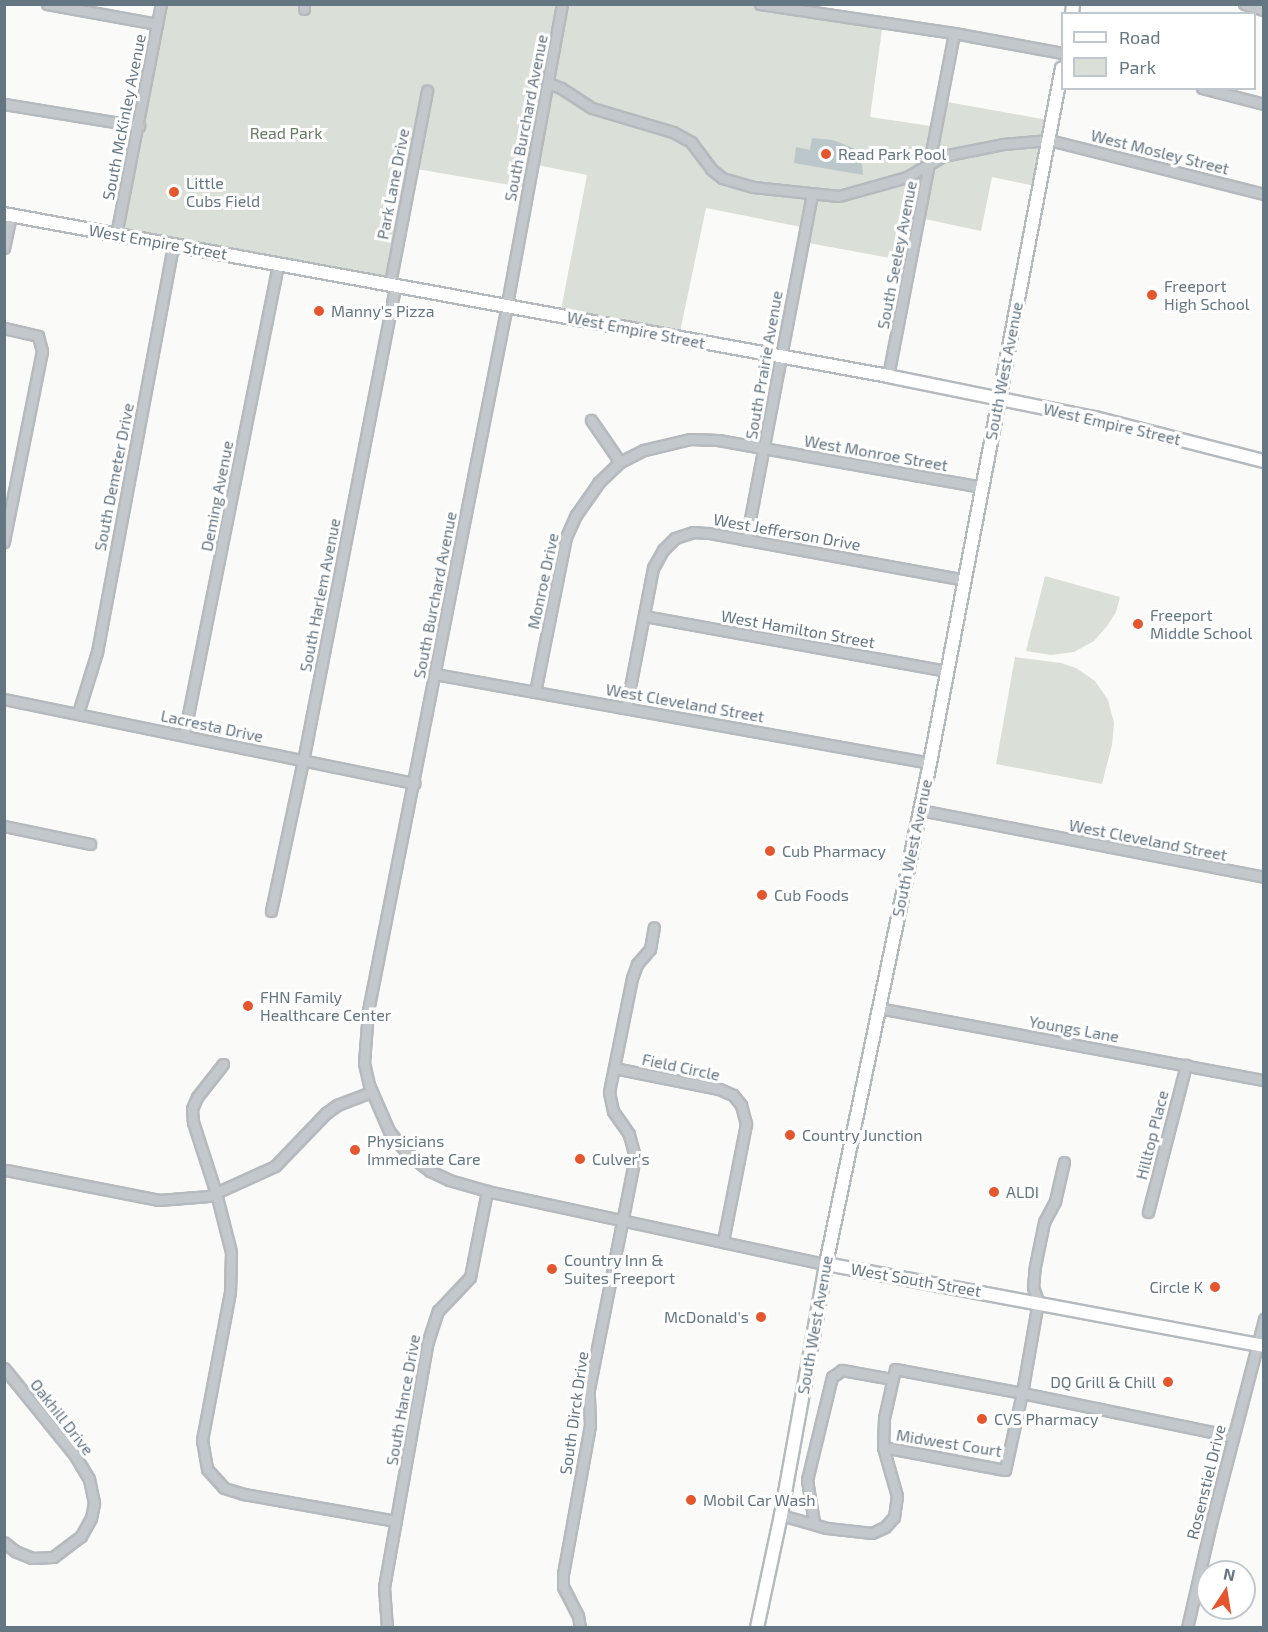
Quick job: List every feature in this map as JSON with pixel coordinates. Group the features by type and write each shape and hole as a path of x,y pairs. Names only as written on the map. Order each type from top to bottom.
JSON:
{"main road":[{"name":"South West Avenue","path":"757,1628 781,1515 826,1264 930,763 1061,74"},
{"name":"West Empire Street","path":"8,215 888,376 1095,418 1263,461"},
{"name":"West South Street","path":"826,1264 1038,1301 1260,1345"}],"street":[{"path":"47,4 157,24"},
{"name":"South McKinley Avenue","path":"116,235 161,4"},
{"name":"South Burchard Avenue","path":"430,1171 407,1153 389,1131 371,1092 364,1063 364,1037 507,305 562,4"},
{"path":"760,4 954,33 1061,53"},
{"path":"1244,4 1263,10"},
{"name":"South Seeley Avenue","path":"888,376 931,163 954,33"},
{"path":"548,83 561,88 592,108 673,132 691,142 711,169 722,178 753,187 813,195 839,196 871,189 907,177 943,156 1003,144 1049,140"},
{"path":"1210,90 1263,104"},
{"name":"Park Lane Drive","path":"393,284 427,91"},
{"path":"4,104 139,126"},
{"name":"West Mosley Street","path":"1049,140 1263,194"},
{"name":"South Prairie Avenue","path":"746,540 779,357 813,195"},
{"path":"4,248 8,215"},
{"name":"South Demeter Drive","path":"78,714 97,652 173,245"},
{"name":"Deming Avenue","path":"184,735 278,264"},
{"name":"South Harlem Avenue","path":"271,912 303,760 393,284"},
{"path":"4,328 38,336 42,351 4,542"},
{"path":"591,420 620,462"},
{"name":"Monroe Drive","path":"535,692 566,537 586,496 620,462 664,443 690,439 718,440 764,448"},
{"name":"West Monroe Street","path":"764,448 982,488"},
{"name":"West Jefferson Drive","path":"626,708 653,568 663,550 675,538 693,532 965,580"},
{"name":"West Hamilton Street","path":"644,616 947,671"},
{"name":"West Cleveland Street","path":"435,674 930,763"},
{"name":"Lacresta Drive","path":"4,699 414,783"},
{"name":"West Cleveland Street","path":"920,810 1263,878"},
{"path":"4,826 90,844"},
{"name":"South Dirck Drive","path":"580,1628 578,1616 563,1587 563,1574 590,1426 589,1389 634,1157 628,1134 614,1111 609,1092 632,978 637,964 650,949 654,927"},
{"name":"Youngs Lane","path":"878,1008 1263,1080"},
{"path":"223,1064 197,1097 192,1109 193,1122 216,1193 231,1252 231,1275 202,1440 207,1469 225,1488 244,1494 396,1521"},
{"name":"Hilltop Place","path":"1148,1212 1186,1065"},
{"name":"Field Circle","path":"614,1068 718,1089 733,1095 746,1114 744,1136 723,1241"},
{"path":"6,1170 159,1200 184,1200 216,1193 275,1166 332,1109 371,1092"},
{"name":"Midwest Court","path":"883,1447 1005,1470 1022,1393 1038,1301 1033,1287 1035,1266 1044,1222 1055,1201 1064,1162"},
{"name":"West South Street","path":"430,1171 486,1191 826,1264"},
{"name":"South Hance Drive","path":"387,1628 384,1587 434,1320 470,1277 486,1191"},
{"name":"Rosenstiel Drive","path":"1187,1628 1232,1436 1260,1345 1263,1319"},
{"name":"Oakhill Drive","path":"4,1368 74,1454 89,1479 94,1503 91,1518 81,1536 53,1557 32,1558 15,1551 4,1542"},
{"path":"814,1522 807,1480 832,1377 842,1370 892,1379 895,1369 1232,1436"},
{"name":"Midwest Court","path":"781,1515 814,1522 827,1528 872,1533 885,1527 894,1517 897,1496 883,1447 884,1418 892,1379"}],"green space":[{"name":"Read Park","path":"162,5 760,5 883,22 870,117 937,127 942,101 1053,121 1040,187 992,177 981,231 920,218 912,262 803,242 806,228 706,208 680,332 561,310 587,175 532,164 527,188 411,168 390,283 117,230"},
{"path":"1045,576 1120,597 1116,612 1094,641 1074,652 1051,655 1026,651"},
{"path":"1015,657 1061,663 1076,668 1095,681 1108,700 1114,723 1112,745 1102,784 996,764"}],"shaded area":[{"name":"Read Park Pool","path":"812,138 833,140 853,148 862,165 863,175 794,163 796,147 810,150"}],"place":[{"name":"Read Park Pool","path":"826,154"},
{"name":"Little Cubs Field","path":"174,192"},
{"name":"Freeport High School","path":"1152,295"},
{"name":"Manny's Pizza","path":"319,311"},
{"name":"Freeport Middle School","path":"1138,624"},
{"name":"Cub Pharmacy","path":"770,851"},
{"name":"Cub Foods","path":"762,895"},
{"name":"FHN Family Healthcare Center","path":"248,1006"},
{"name":"Country Junction","path":"790,1135"},
{"name":"Physicians Immediate Care","path":"355,1150"},
{"name":"Culver's","path":"580,1159"},
{"name":"ALDI","path":"994,1192"},
{"name":"Country Inn & Suites Freeport","path":"552,1269"},
{"name":"Circle K","path":"1215,1287"},
{"name":"McDonald's","path":"761,1317"},
{"name":"DQ Grill & Chill","path":"1168,1382"},
{"name":"CVS Pharmacy","path":"982,1419"},
{"name":"Mobil Car Wash","path":"691,1500"}]}
